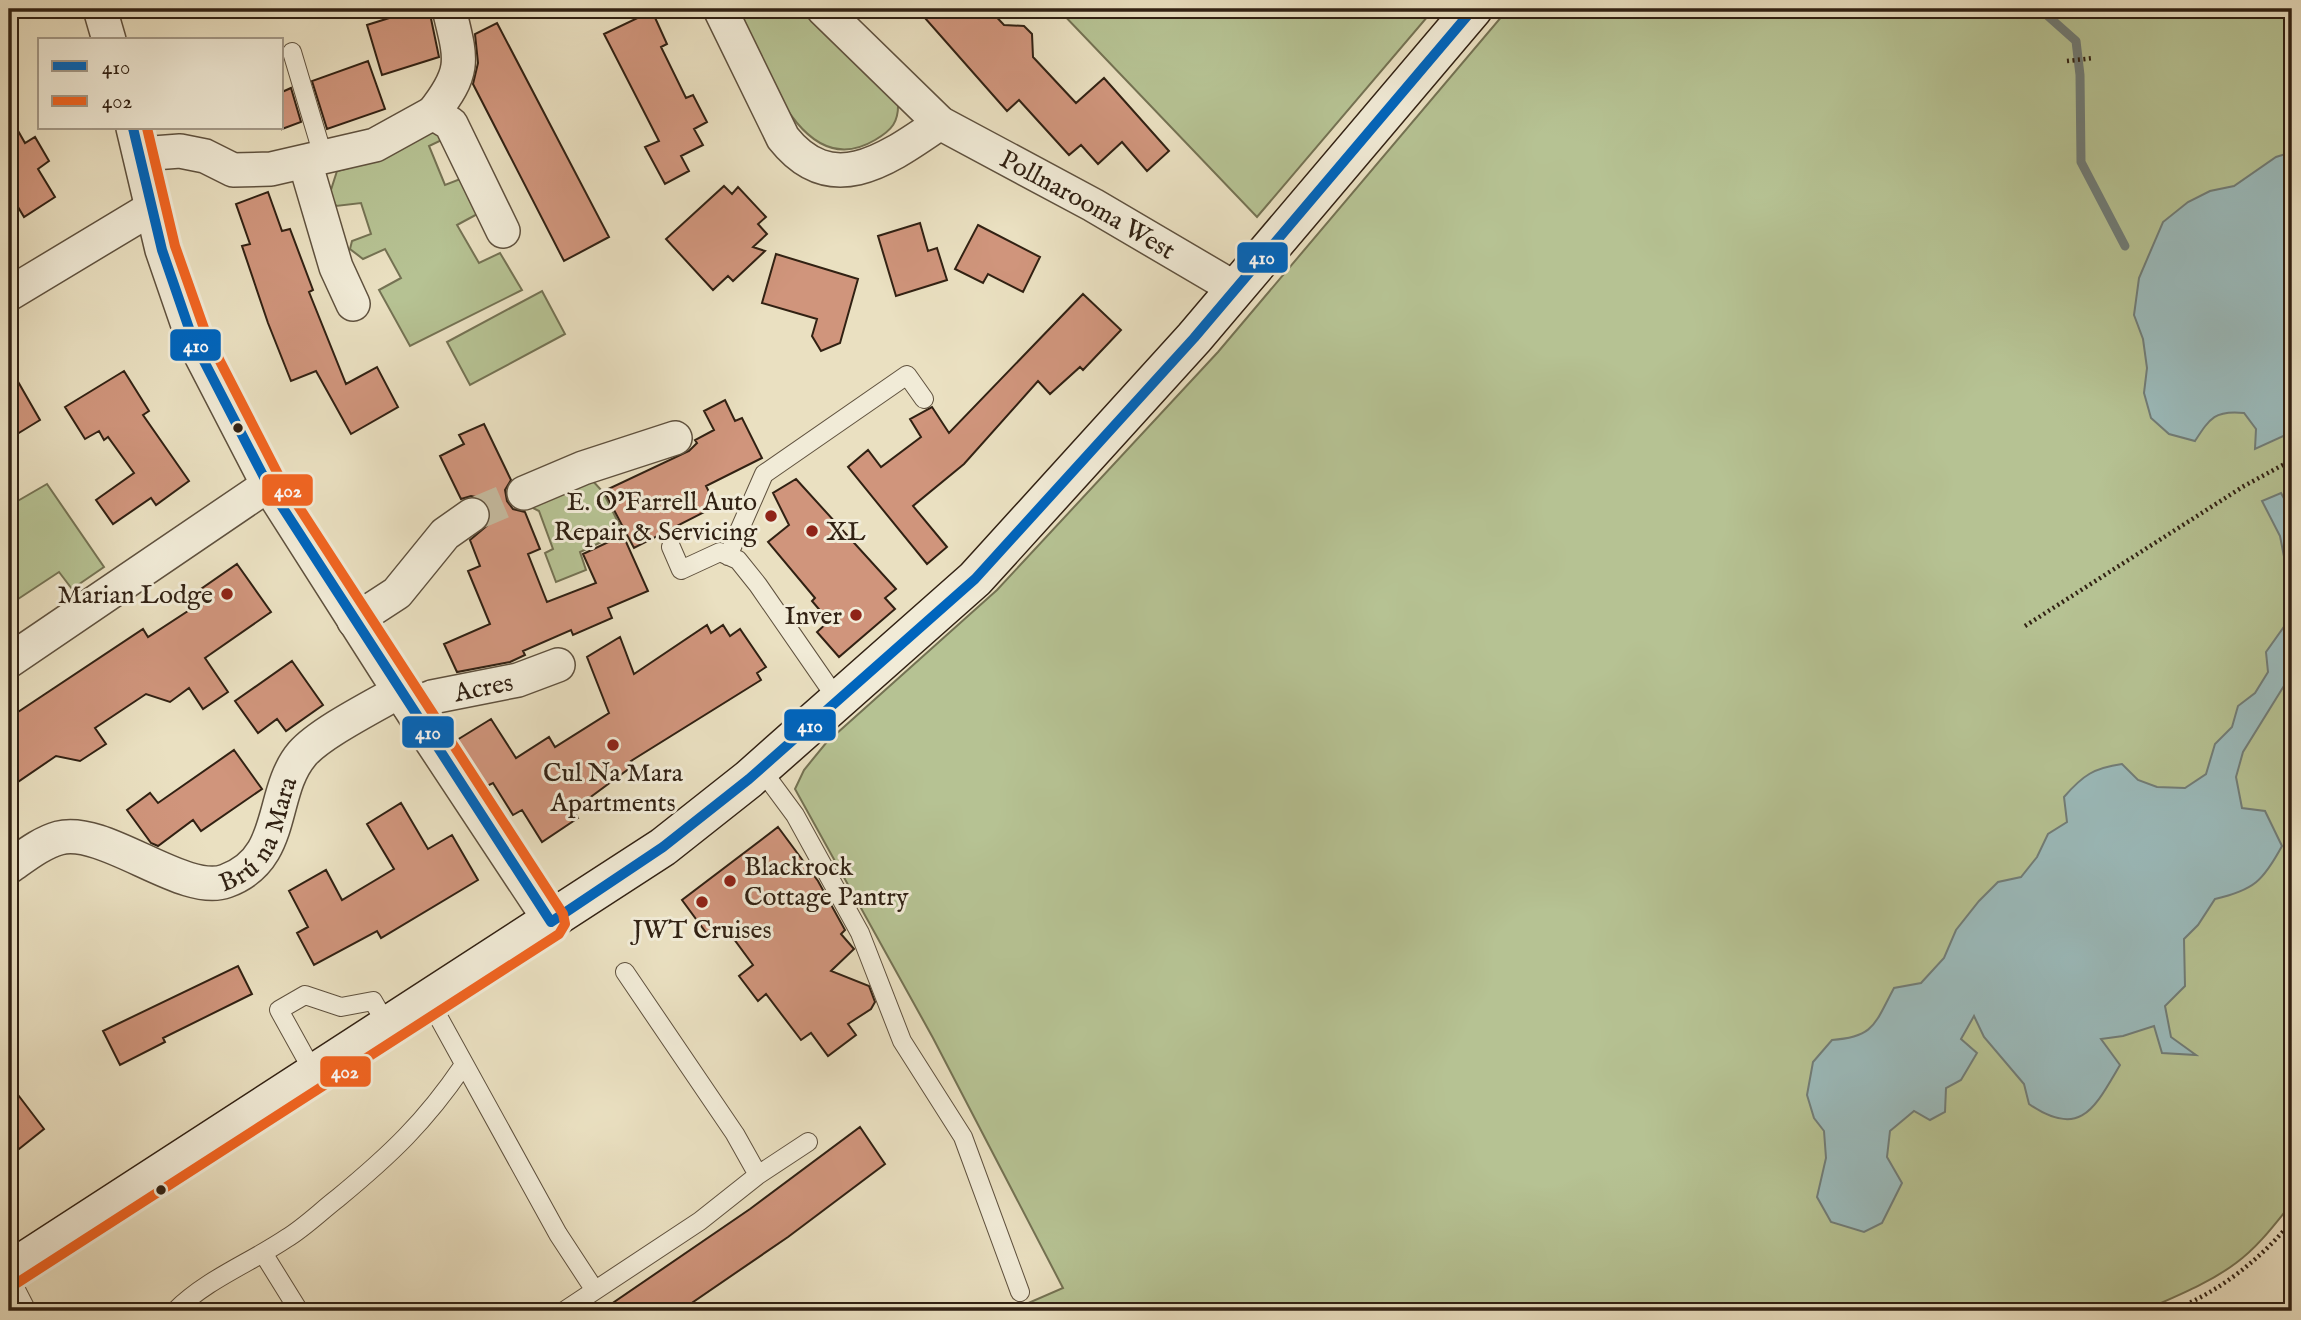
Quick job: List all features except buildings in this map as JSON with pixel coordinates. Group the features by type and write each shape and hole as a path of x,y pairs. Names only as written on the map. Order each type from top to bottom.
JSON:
{"main road":[{"path":"9,1273 663,847 761,769 839,702 975,579 1108,436 1473,9"}],"street":[{"path":"100,9 108,38"},
{"path":"449,9 461,61 450,91 433,113 375,145 271,169 233,170 205,156 136,141 162,250 194,340 268,485 551,922"},
{"path":"720,9 783,138 791,148 828,170 855,170 891,156 940,123"},
{"name":"Pollnarooma West","path":"823,9 940,123 1093,205 1236,289"},
{"path":"433,113 451,124 503,231"},
{"path":"315,160 336,267 353,304"},
{"path":"9,294 152,208"},
{"path":"524,493 583,468 675,438"},
{"path":"9,661 268,485"},
{"path":"355,621 397,593 445,534 472,515"},
{"name":"Acres","path":"405,699 432,697 518,680 558,665"},
{"name":"Brú na Mara","path":"9,867 38,848 68,837 113,848 200,881 224,883 247,869 266,848 276,825 289,776 307,749 405,699"}],"lane":[{"path":"292,52 315,160"},
{"path":"728,556 764,474 907,375 924,399"},
{"path":"671,547 681,570 720,552 737,560 758,585 839,702"},
{"path":"761,769 802,827 860,933 902,1041 963,1137 1020,1292"},
{"path":"625,972 735,1134 758,1175"},
{"path":"315,1075 279,1010 306,995 341,1007 373,1002 388,1027"},
{"path":"429,1000 558,1234 594,1289"},
{"path":"175,1311 188,1298 221,1276 289,1237 395,1151 424,1119 463,1066"},
{"path":"564,1311 700,1221 758,1175 808,1142"},
{"path":"263,1253 299,1311"},
{"path":"9,1273 27,1311"}],"path":[{"path":"2067,61 2094,58"},
{"path":"2025,626 2244,486 2292,460"},
{"path":"2170,1311 2217,1286 2255,1261 2292,1221"}],"green space":[{"path":"739,9 803,9 898,102 893,125 875,140 848,149 825,145 805,131 787,110 772,84"},
{"path":"1058,9 1434,9 1257,217"},
{"path":"1508,9 2292,9 2292,1203 2252,1250 2191,1290 2143,1311 1010,1311 1063,1288 933,1038 795,789 804,770 826,743 997,590 1218,352"},
{"path":"435,127 448,137 429,146 445,185 468,176 483,211 457,225 479,263 500,253 522,290 410,346 379,290 401,278 385,249 363,259 350,249 352,241 371,234 361,203 336,206 330,193 337,171 389,155"},
{"path":"542,291 565,334 470,385 447,342"},
{"path":"591,479 603,492 623,532 580,552 586,570 556,582 545,553 553,549 539,511 529,506"},
{"path":"47,484 104,567 72,589 59,572 9,605 9,506"}],"water":[{"path":"2292,152 2292,432 2255,449 2256,429 2244,413 2234,412 2214,417 2195,441 2169,434 2151,418 2144,393 2147,368 2143,339 2134,315 2139,278 2163,222 2188,202 2210,191 2234,186 2276,157"},
{"path":"2281,493 2292,513 2292,598 2280,536 2262,501"},
{"path":"2292,602 2292,673 2243,752 2236,777 2242,808 2265,811 2282,846 2263,876 2248,888 2215,899 2198,925 2184,939 2185,986 2165,1006 2171,1037 2196,1055 2162,1053 2154,1026 2123,1036 2101,1039 2120,1065 2103,1094 2085,1114 2074,1119 2062,1119 2029,1104 2024,1084 1984,1037 1974,1016 1961,1039 1977,1053 1961,1080 1946,1088 1945,1112 1930,1120 1914,1111 1890,1131 1887,1157 1902,1183 1882,1223 1864,1232 1831,1222 1817,1197 1826,1158 1824,1131 1814,1118 1807,1095 1813,1062 1832,1040 1857,1036 1872,1026 1894,988 1921,983 1944,958 1956,930 1979,901 1998,882 2021,877 2037,857 2048,834 2067,822 2064,797 2083,778 2096,770 2122,764 2138,780 2157,787 2185,788 2206,774 2215,744 2232,727 2238,706 2255,693 2268,672 2266,652 2288,621"}],"waterway":[{"path":"2040,9 2076,41 2080,75 2081,162 2125,246"}],"tunnel":[{"path":"472,515 524,493"}],"transit line":[{"name":"410","path":"551,922 663,847 749,779 975,579 1194,338 1473,9"},
{"name":"410","path":"133,130 162,250 193,340 268,485 551,922"},
{"name":"402","path":"17,1283 559,934 565,924 563,914 280,478 206,334 175,246 147,130"}],"place":[{"name":"E. O’Farrell Auto Repair & Servicing","path":"771,516"},
{"name":"XL","path":"812,531"},
{"name":"Marian Lodge","path":"227,594"},
{"name":"Inver","path":"856,615"},
{"name":"Cul Na Mara Apartments","path":"613,745"},
{"name":"Blackrock Cottage Pantry","path":"730,881"},
{"name":"JWT Cruises","path":"702,902"}]}
